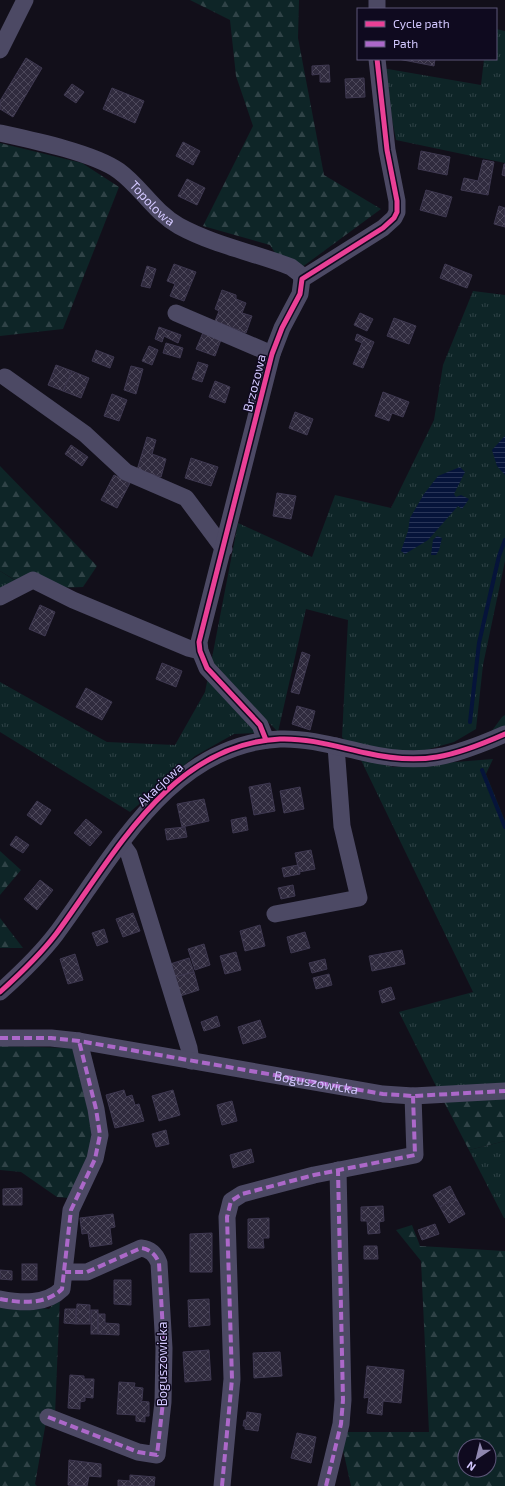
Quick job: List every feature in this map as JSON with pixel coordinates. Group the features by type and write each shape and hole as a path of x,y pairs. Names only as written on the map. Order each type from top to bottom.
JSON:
{"street":[{"path":"0,50 25,0"},
{"path":"302,279 383,228 390,223 397,212 397,201 387,150 377,60"},
{"name":"Topolowa","path":"0,133 63,149 106,164 128,178 157,210 180,226 206,238 291,267 300,274 302,279"},
{"name":"Brzozowa","path":"266,740 260,725 211,673 203,660 200,651 201,632 224,549 272,354 282,328 300,294 302,279"},
{"path":"176,313 272,354"},
{"path":"5,377 85,434 126,472 186,498 224,549"},
{"path":"0,597 33,580 73,600 188,648 200,651"},
{"name":"Akacjowa","path":"0,992 35,958 55,935 142,816 161,796 196,766 210,758 266,740 292,739 336,746 388,758 418,760 461,751 505,734"},
{"path":"275,914 359,898 342,826 336,746"},
{"path":"121,843 129,854 189,1048 191,1060"},
{"name":"Boguszowicka","path":"0,1038 51,1038 79,1041 383,1094 413,1096 505,1091"},
{"path":"0,1299 39,1302 46,1300 62,1289 71,1210 95,1160 100,1135 96,1109 79,1041"},
{"path":"222,1486 232,1379 228,1278 228,1208 233,1198 242,1194 338,1170 415,1154 413,1096"},
{"path":"326,1486 341,1424 343,1400 338,1170"},
{"name":"Boguszowicka","path":"48,1417 138,1452 157,1455 163,1402 164,1348 159,1263 157,1258 148,1250 141,1248 87,1272 65,1272"}],"green space":[{"path":"190,0 299,0 298,38 324,175 381,209 290,276 270,245 203,226 253,126 236,76 230,20"},
{"path":"497,29 505,31 505,163 396,140 382,68 481,85 484,60 497,60"},
{"path":"0,143 82,163 119,187 63,329 0,336"},
{"path":"473,291 505,295 505,561 483,665 476,729 454,742 426,750 381,751 347,743 342,737 348,620 306,609 278,732 211,663 238,523 312,557 335,495 391,508 434,420 443,365"},
{"path":"0,466 97,566 83,587 30,589 0,571"},
{"path":"0,571 19,583 0,592"},
{"path":"208,677 256,733 234,734 195,756 130,812 0,732 0,682 107,742 175,745 205,692"},
{"path":"505,715 505,726 491,732 502,717"},
{"path":"360,758 393,767 493,759 486,774 505,821 505,1083 437,1088 399,1012 473,992"},
{"path":"0,851 21,870 0,895"},
{"path":"0,918 23,948 0,948"},
{"path":"0,1046 74,1048 90,1107 92,1154 69,1198 57,1197 21,1172 0,1170"},
{"path":"505,1095 505,1141 469,1150 442,1098"},
{"path":"505,1141 505,1218 504,1218 469,1150"},
{"path":"412,1225 420,1246 505,1251 505,1486 351,1486 339,1432 429,1432 421,1261 396,1230"},
{"path":"60,1296 55,1415 47,1416 35,1484 37,1486 0,1486 0,1302 49,1309"}],"water":[{"path":"505,436 505,475 497,466 492,450"},
{"path":"460,467 465,472 454,494 456,497 461,495 469,499 462,509 458,506 428,540 405,554 401,551 408,531 410,518 424,494 438,476"},
{"path":"437,536 442,538 439,550 436,555 431,555 433,540"}],"building":[{"path":"26,58 42,68 13,117 0,109 0,101"},
{"path":"403,60 435,60 434,66"},
{"path":"329,65 330,82 320,82 320,74 312,75 312,66"},
{"path":"364,78 365,97 346,98 345,79"},
{"path":"72,84 84,92 76,103 64,95"},
{"path":"112,88 144,101 135,123 103,109"},
{"path":"183,142 200,151 193,165 176,156"},
{"path":"421,151 450,157 447,175 418,169"},
{"path":"483,160 494,162 488,195 461,190 464,178 478,181"},
{"path":"505,164 505,176 502,175"},
{"path":"187,179 205,188 197,205 178,196"},
{"path":"426,190 452,197 446,217 420,210"},
{"path":"499,206 505,208 505,227 494,224"},
{"path":"174,264 196,272 184,301 170,296 175,284 167,281"},
{"path":"445,264 472,275 467,288 440,278"},
{"path":"147,266 156,269 150,288 141,286"},
{"path":"222,290 236,295 236,299 246,303 242,313 252,316 246,333 215,321 219,311 215,309"},
{"path":"360,313 373,319 367,331 354,325"},
{"path":"394,318 416,326 409,344 387,336"},
{"path":"159,327 181,335 178,343 164,336 162,342 155,339"},
{"path":"204,330 222,337 215,356 196,349"},
{"path":"357,334 374,342 363,368 353,364 362,343 355,340"},
{"path":"166,343 183,348 180,358 163,353"},
{"path":"149,346 158,350 152,365 142,361"},
{"path":"96,350 114,357 110,368 92,361"},
{"path":"198,362 208,365 202,382 192,379"},
{"path":"56,365 72,371 63,391 48,385"},
{"path":"131,366 143,369 136,394 124,390"},
{"path":"72,371 89,378 81,398 63,391"},
{"path":"215,381 230,387 225,403 209,397"},
{"path":"383,392 409,402 403,417 392,413 389,421 375,416"},
{"path":"112,394 127,400 119,421 104,416"},
{"path":"295,412 313,419 307,435 289,428"},
{"path":"147,437 156,440 152,454 166,459 161,477 137,470"},
{"path":"71,445 88,457 82,466 65,454"},
{"path":"191,458 218,467 211,486 185,478"},
{"path":"114,475 130,483 117,508 101,500"},
{"path":"277,493 296,496 291,519 273,516"},
{"path":"40,605 55,612 45,636 29,629"},
{"path":"302,652 310,655 299,694 291,692"},
{"path":"162,663 182,671 176,687 156,679"},
{"path":"86,688 112,702 102,720 76,707"},
{"path":"297,706 315,711 310,730 292,724"},
{"path":"270,783 275,811 254,815 249,787"},
{"path":"300,787 304,809 284,813 280,791"},
{"path":"204,799 209,821 182,827 177,804"},
{"path":"37,801 51,810 41,825 27,815"},
{"path":"246,817 248,830 233,833 231,820"},
{"path":"86,819 102,832 90,846 74,833"},
{"path":"185,827 187,837 167,840 165,829"},
{"path":"16,836 29,845 23,853 10,845"},
{"path":"311,850 315,869 299,872 295,853"},
{"path":"298,865 300,874 284,877 282,868"},
{"path":"40,880 53,890 37,910 24,899"},
{"path":"293,885 295,896 281,899 278,888"},
{"path":"133,913 140,931 123,937 116,919"},
{"path":"260,925 265,946 245,951 240,931"},
{"path":"104,929 108,942 97,946 92,933"},
{"path":"305,932 310,948 291,953 287,937"},
{"path":"204,944 210,965 195,970 188,949"},
{"path":"402,950 405,964 372,971 369,956"},
{"path":"236,952 241,970 225,974 220,956"},
{"path":"75,954 83,980 68,984 60,959"},
{"path":"189,958 194,972 171,978 167,965"},
{"path":"325,959 327,969 312,973 309,963"},
{"path":"194,972 199,990 177,997 171,978"},
{"path":"329,974 332,985 316,989 313,978"},
{"path":"391,987 395,999 382,1003 379,991"},
{"path":"217,1016 220,1026 204,1031 201,1022"},
{"path":"260,1020 266,1037 243,1044 238,1027"},
{"path":"124,1090 126,1097 132,1095 135,1105 139,1104 144,1121 115,1128 106,1095"},
{"path":"173,1090 180,1115 159,1121 152,1096"},
{"path":"232,1101 237,1121 222,1125 217,1105"},
{"path":"166,1130 169,1144 156,1147 152,1134"},
{"path":"251,1149 254,1162 233,1168 230,1155"},
{"path":"450,1186 456,1198 440,1207 433,1195"},
{"path":"22,1188 22,1205 3,1205 3,1189"},
{"path":"456,1198 465,1214 449,1223 440,1207"},
{"path":"383,1206 384,1221 379,1222 380,1233 368,1234 367,1221 361,1221 361,1207"},
{"path":"113,1214 115,1227 110,1228 112,1244 90,1247 88,1233 82,1234 80,1218"},
{"path":"269,1218 269,1238 263,1238 264,1248 248,1248 248,1219"},
{"path":"435,1224 439,1234 422,1240 418,1230"},
{"path":"212,1233 212,1272 190,1272 190,1234"},
{"path":"364,1246 377,1246 378,1259 364,1259"},
{"path":"22,1264 37,1264 37,1280 22,1280"},
{"path":"0,1270 12,1271 12,1280 0,1279"},
{"path":"114,1280 131,1280 131,1305 114,1304"},
{"path":"209,1299 210,1325 189,1327 188,1300"},
{"path":"77,1304 90,1305 90,1324 76,1324"},
{"path":"65,1309 76,1309 76,1324 64,1323"},
{"path":"91,1310 98,1310 98,1334 91,1334"},
{"path":"98,1314 105,1314 105,1323 119,1324 119,1335 98,1334"},
{"path":"209,1350 211,1380 185,1382 183,1352"},
{"path":"280,1352 282,1376 254,1378 253,1353"},
{"path":"367,1366 404,1370 401,1403 383,1401 382,1415 367,1413 369,1397 364,1398"},
{"path":"70,1375 84,1376 84,1379 94,1379 93,1398 85,1397 85,1401 80,1402 80,1409 68,1408"},
{"path":"119,1382 135,1383 134,1387 143,1388 142,1400 140,1401 149,1402 149,1416 145,1416 145,1422 136,1421 136,1415 117,1414"},
{"path":"247,1412 261,1414 258,1431 245,1429 245,1426 243,1426 244,1420 246,1420"},
{"path":"297,1433 316,1437 311,1463 291,1458"},
{"path":"69,1460 101,1464 101,1477 89,1476 87,1486 68,1485"},
{"path":"130,1475 155,1477 154,1486 118,1486 118,1480 130,1481"}],"waterway":[{"path":"470,722 479,643 499,556 505,540"},
{"path":"482,770 505,827"}],"marked path":[{"path":"0,1038 51,1038 79,1041 383,1094 413,1096 505,1091"},
{"path":"0,1299 33,1302 49,1298 62,1289 71,1210 95,1159 100,1135 96,1109 79,1041"},
{"path":"222,1486 232,1379 227,1217 231,1201 242,1194 314,1175 415,1155 413,1096"},
{"path":"326,1486 341,1424 343,1400 338,1170"},
{"path":"48,1417 138,1452 157,1455 163,1402 164,1348 158,1260 150,1251 141,1248 87,1272 65,1272"}],"cycle path":[{"path":"266,740 260,725 207,668 200,651 199,642 272,354 282,328 300,294 302,279 383,228 394,218 397,212 397,201 387,150 377,60"},
{"path":"0,992 30,964 50,942 123,839 148,809 176,782 207,761 241,746 280,739 313,741 386,757 421,759 453,754 505,734"}]}
